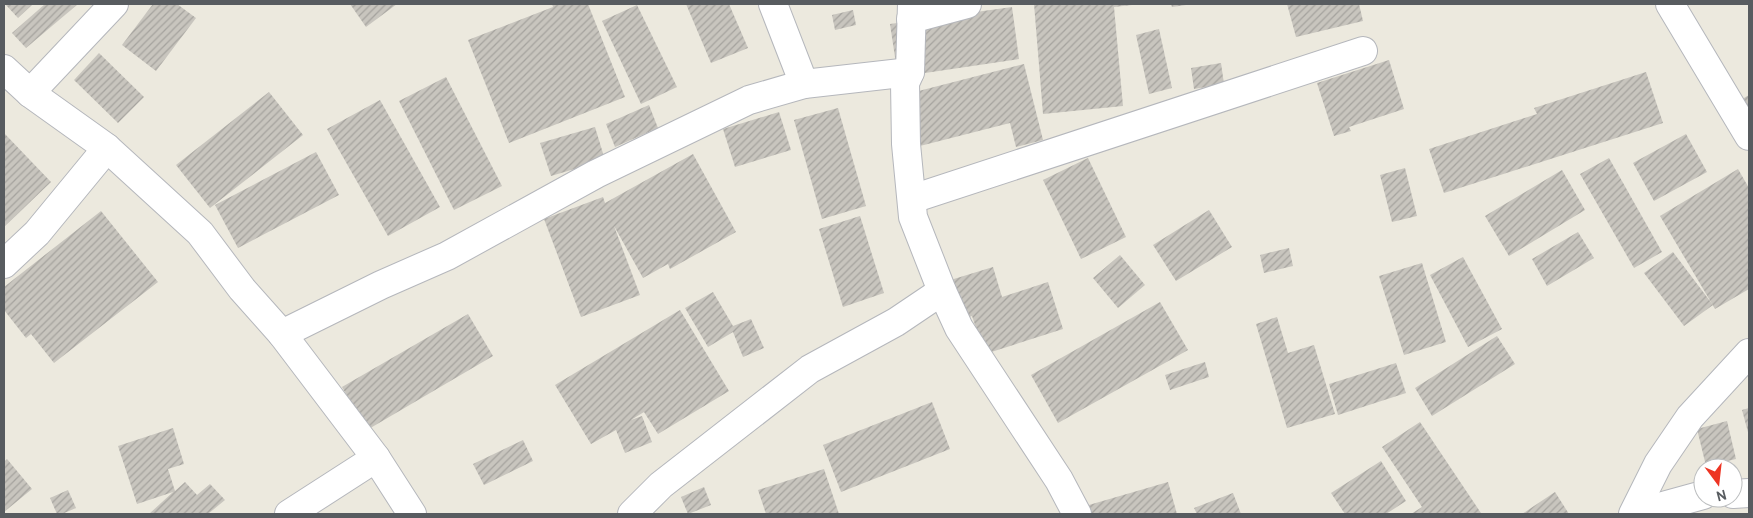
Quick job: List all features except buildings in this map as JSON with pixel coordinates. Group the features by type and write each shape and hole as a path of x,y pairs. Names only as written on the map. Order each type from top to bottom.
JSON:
{"street":[{"path":"30,93 114,4"},
{"path":"773,4 804,84"},
{"path":"967,4 912,12 910,72 904,83 906,144 914,217 942,291 959,328 1059,480 1077,514"},
{"path":"1670,4 1749,136"},
{"path":"912,198 1363,51"},
{"path":"4,69 30,93 107,148 200,233 242,289 282,334 376,458 412,514"},
{"path":"282,334 447,256 596,174 740,104 804,84 910,72"},
{"path":"4,264 37,233 107,148"},
{"path":"632,514 661,485 810,369 896,322 942,291"},
{"path":"1634,514 1658,464 1690,417 1749,353"},
{"path":"289,514 376,458"},
{"path":"1634,514 1693,498"}]}
